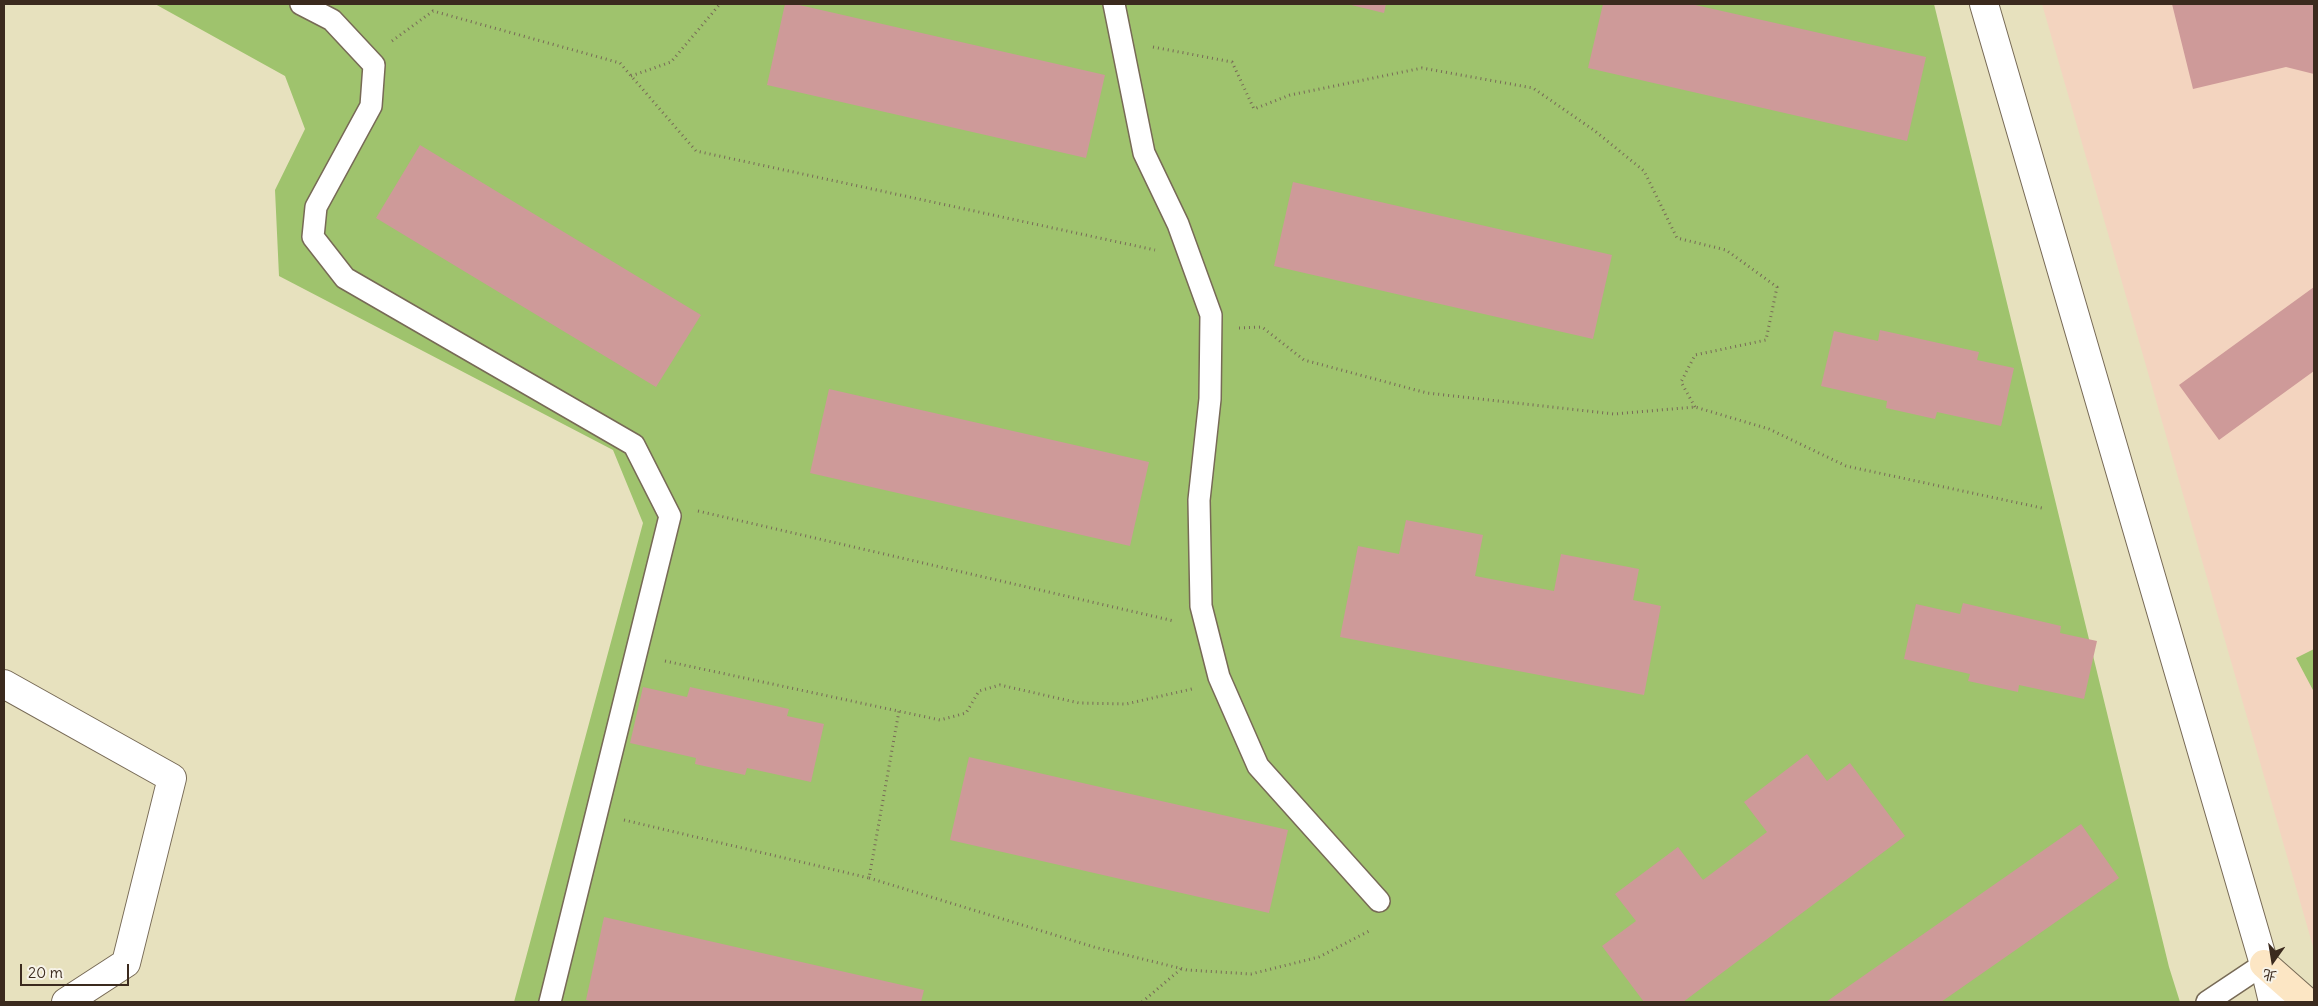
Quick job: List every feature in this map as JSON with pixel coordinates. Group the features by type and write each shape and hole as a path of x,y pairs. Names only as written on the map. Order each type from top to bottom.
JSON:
{"street":[{"path":"1984,4 2264,964 2273,1002"},
{"path":"4,684 172,778 126,963 66,1002"},
{"path":"2264,964 2308,1002"}],"lane":[{"path":"301,4 332,20 374,65 370,106 316,207 313,237 344,278 634,445 670,516 550,1002"},
{"path":"1114,4 1144,153 1178,224 1211,315 1210,399 1199,500 1201,606 1222,682 1258,766 1379,901"},
{"path":"2207,1002 2264,964"}],"path":[{"path":"631,76 671,62 720,4"},
{"path":"366,56 375,53 432,11 620,63 696,151 1190,258"},
{"path":"1122,44 1159,48 1232,62 1254,108 1290,95 1422,68 1533,88 1595,131 1644,171 1677,238 1726,250 1777,287 1766,340 1695,355 1681,382 1695,407"},
{"path":"1211,330 1262,327 1304,360 1426,393 1614,414 1695,407 1769,429 1846,466 2042,508"},
{"path":"664,503 1207,629"},
{"path":"636,655 940,720 966,713 979,691 1000,685 1079,704 1126,704 1222,682"},
{"path":"869,878 899,711"},
{"path":"597,814 869,878 1094,947 1181,969 1251,974 1320,957 1379,926"},
{"path":"1142,1002 1181,969"}],"shaded area":[{"path":"2042,4 2314,4 2314,950"}],"green space":[{"path":"155,4 1934,4 2169,967 2180,1002 514,1002 643,523 613,450 279,276 275,190 305,129 285,76"},
{"path":"2314,649 2314,692 2296,658"}],"building":[{"path":"785,4 795,4 1105,75 1086,158 767,85"},
{"path":"1347,4 1386,4 1384,13"},
{"path":"1603,4 1691,4 1926,57 1907,141 1588,68"},
{"path":"2172,4 2314,4 2314,74 2286,67 2193,89"},
{"path":"420,145 701,315 656,387 376,218"},
{"path":"1293,182 1612,255 1593,339 1274,266"},
{"path":"2314,287 2314,371 2219,440 2179,385"},
{"path":"1880,330 1979,352 1977,360 2014,368 2001,426 1937,412 1935,419 1886,408 1887,401 1821,386 1834,331 1878,341"},
{"path":"829,389 1149,462 1130,546 810,473"},
{"path":"1406,520 1483,535 1475,576 1554,591 1561,554 1639,569 1633,600 1661,606 1644,695 1340,637 1358,546 1399,554"},
{"path":"1963,603 2061,626 2060,633 2097,641 2084,699 2019,685 2018,692 1968,681 1970,674 1904,659 1916,604 1960,614"},
{"path":"643,687 687,697 690,687 789,709 787,716 824,724 811,782 747,768 745,775 695,764 696,758 630,743"},
{"path":"1807,754 1827,781 1850,763 1905,836 1683,1002 1644,1002 1602,946 1636,921 1615,894 1678,847 1703,880 1767,832 1744,802"},
{"path":"969,757 1288,830 1269,913 950,840"},
{"path":"2081,824 2119,878 1941,1002 1826,1002"},
{"path":"604,917 924,990 921,1002 594,1002 586,1000"}]}
